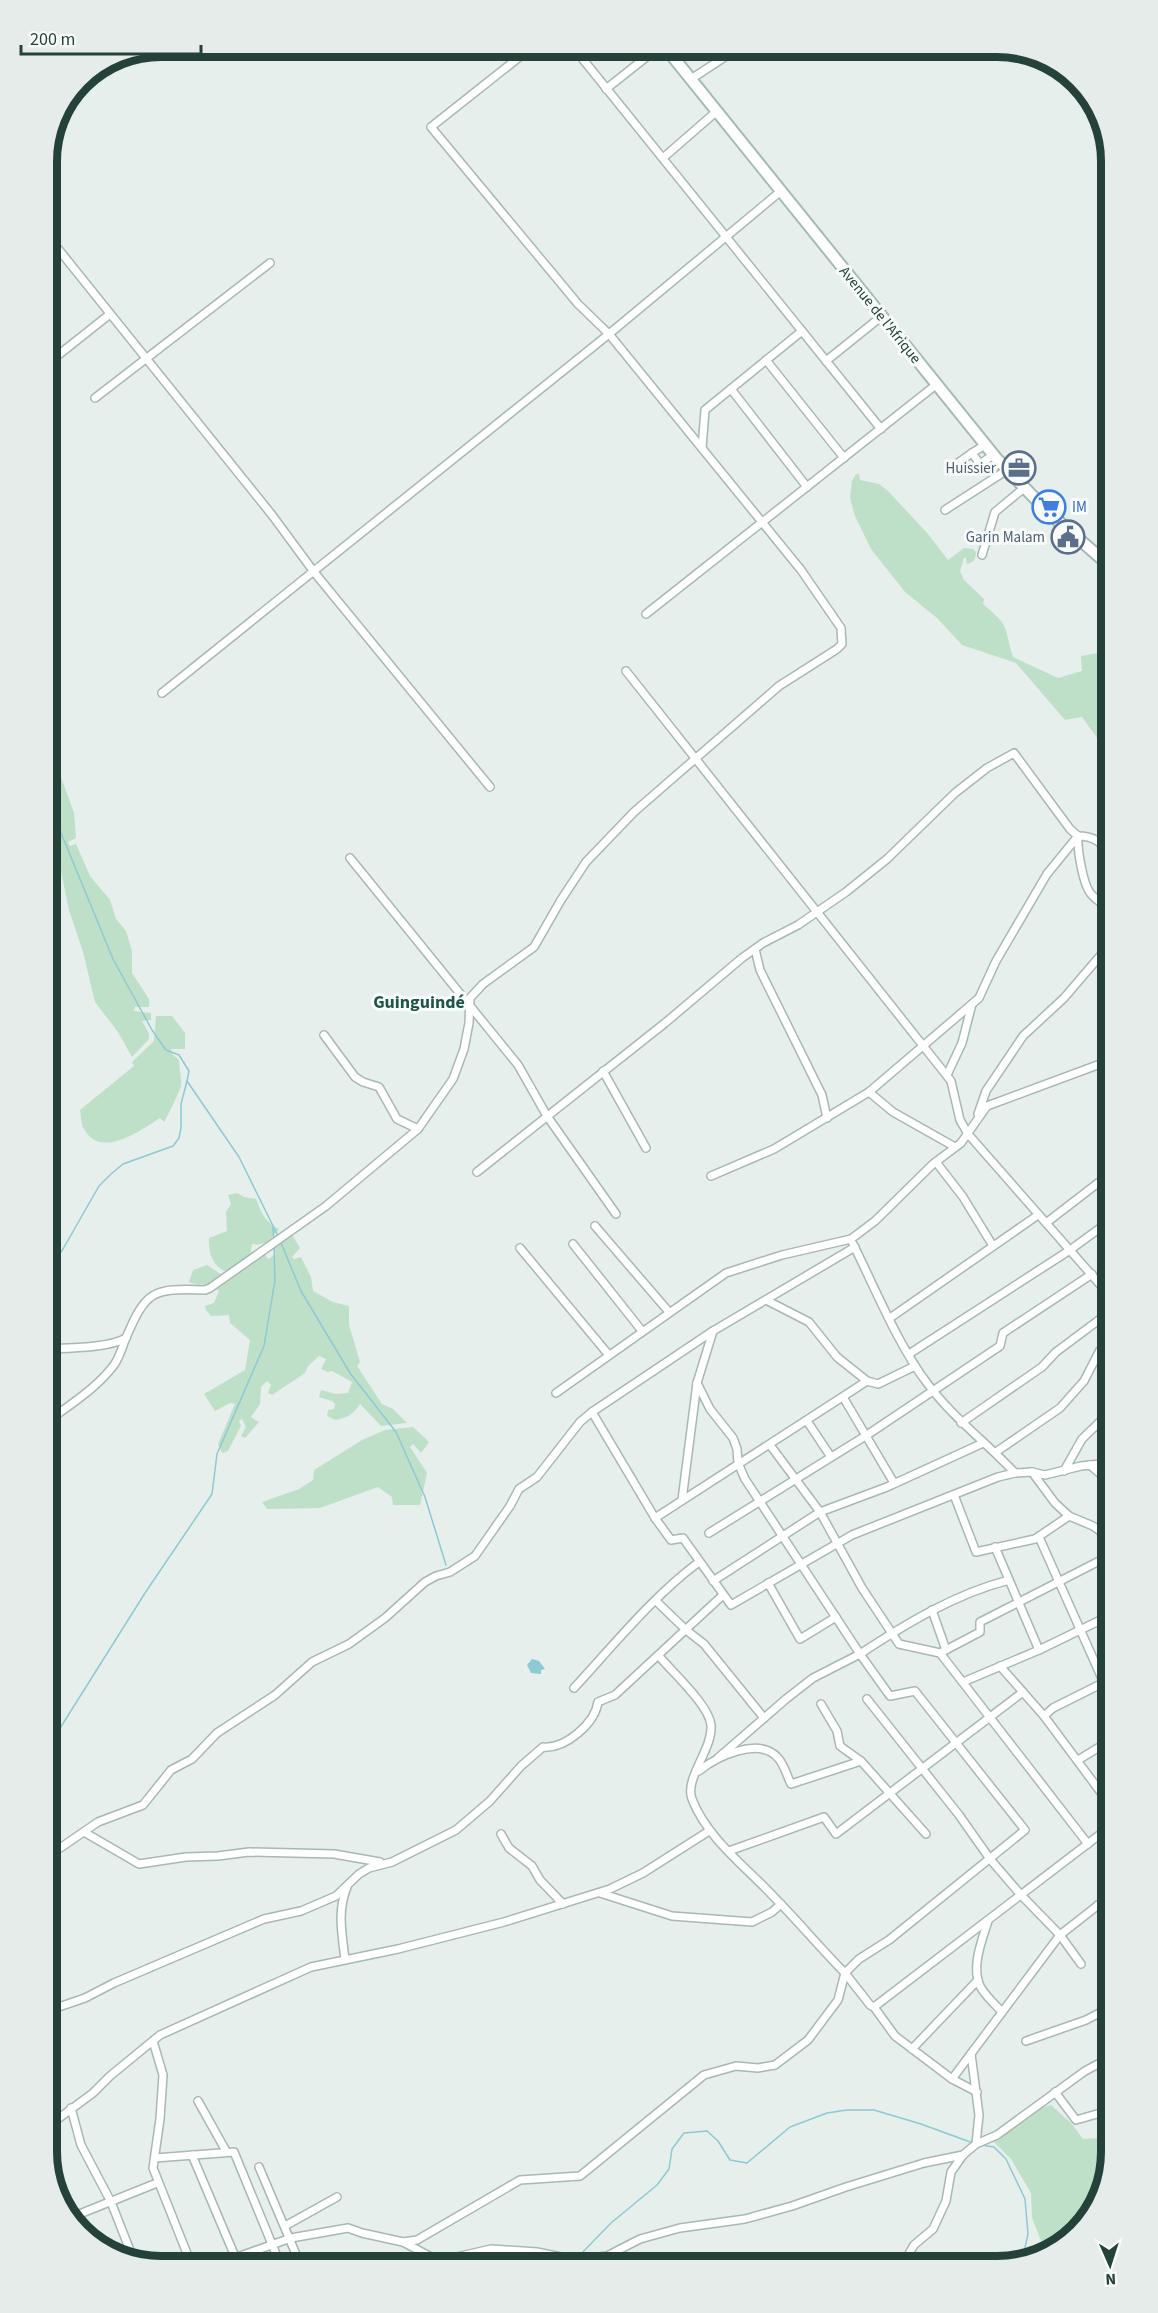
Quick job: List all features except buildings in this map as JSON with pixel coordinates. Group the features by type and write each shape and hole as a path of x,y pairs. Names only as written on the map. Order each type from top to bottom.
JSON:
{"main road":[{"name":"Avenue de l'Afrique","path":"673,57 993,455 1057,521 1101,558"}],"street":[{"path":"57,1414 92,1388 114,1365 134,1316 150,1297 166,1290 210,1288 326,1206 418,1129 453,1079 464,1050 469,1023 470,998 534,947 586,862 634,812 696,757 780,686 842,644 843,634 838,622 763,522 609,334 578,304 431,127 519,57"},
{"path":"581,57 881,429"},
{"path":"606,89 646,57"},
{"path":"691,79 725,57"},
{"path":"663,158 717,111"},
{"path":"162,693 609,334 781,191"},
{"path":"57,248 272,515 314,572 490,787"},
{"path":"95,398 270,263"},
{"path":"57,356 110,314"},
{"path":"826,361 882,316"},
{"path":"702,448 705,410 802,330"},
{"path":"765,360 844,458"},
{"path":"646,614 936,384"},
{"path":"731,389 807,487"},
{"path":"955,465 985,445"},
{"path":"972,453 980,464 993,455"},
{"path":"945,510 1007,470"},
{"path":"982,555 995,512 1024,488"},
{"path":"626,671 947,1075 951,1081 960,1120 968,1134 1101,1284"},
{"path":"477,1172 755,949 817,912 887,859 948,798 1014,753 1066,824 1078,836 1093,837 1101,844"},
{"path":"1078,836 1077,845 1089,893 1101,903"},
{"path":"711,1176 774,1149 869,1092 979,998 996,961 1043,880 1078,836"},
{"path":"350,858 518,1065 547,1116 616,1214"},
{"path":"755,949 760,970 822,1095 827,1118"},
{"path":"556,1393 608,1354 726,1273 782,1255 851,1239 875,1221 968,1134 986,1091 1023,1036 1064,998 1101,956"},
{"path":"947,1075 962,1043 972,1004"},
{"path":"324,1035 355,1077 379,1087 397,1119 418,1129"},
{"path":"974,1122 987,1106 1101,1063"},
{"path":"603,1071 646,1148"},
{"path":"869,1092 893,1112 955,1147"},
{"path":"936,1162 963,1197 993,1246"},
{"path":"1046,1223 1101,1181"},
{"path":"890,1318 1038,1215"},
{"path":"595,1226 669,1312"},
{"path":"909,1354 1101,1228"},
{"path":"851,1239 915,1366 961,1423 996,1452 1015,1473"},
{"path":"573,1244 642,1331"},
{"path":"57,1850 111,1816 143,1805 150,1799 165,1776 194,1756 217,1733 275,1695 312,1662 349,1644 378,1623 431,1578 449,1573 475,1556 510,1506 519,1488 537,1476 580,1422 592,1412 713,1331 855,1247"},
{"path":"520,1248 608,1354"},
{"path":"709,1533 867,1435 1000,1346 1003,1333 1092,1274"},
{"path":"766,1300 809,1322 837,1357 867,1381 878,1384 915,1366"},
{"path":"961,1423 1042,1367 1056,1352 1101,1319"},
{"path":"682,1500 697,1383 713,1331"},
{"path":"57,1348 112,1344 126,1338"},
{"path":"996,1452 1060,1408 1084,1381 1101,1349"},
{"path":"655,1518 867,1381"},
{"path":"403,2242 417,2240 520,2180 580,2176 704,2075 736,2066 758,2068 775,2065 808,2040 837,2000 845,1973 859,1959 889,1940 1025,1830 915,1691 890,1696 745,1479 738,1463 733,1438 710,1409 697,1383"},
{"path":"843,1397 894,1483"},
{"path":"592,1412 655,1518 671,1540 683,1538 731,1605 852,1535 998,1477 1032,1472 1045,1475 1101,1464"},
{"path":"807,1421 831,1457"},
{"path":"1064,1470 1082,1439 1101,1421"},
{"path":"713,1581 820,1512 894,1483 983,1443"},
{"path":"770,1445 820,1512 862,1588 899,1644 943,1651 980,1632 980,1622 1101,1560"},
{"path":"1090,1465 1101,1474"},
{"path":"1032,1472 1055,1503 1069,1516 1101,1531"},
{"path":"954,1495 976,1552 1039,1537 1069,1516"},
{"path":"1039,1537 1080,1630 1101,1668"},
{"path":"995,1547 1039,1650"},
{"path":"574,1688 656,1601 699,1562"},
{"path":"694,1775 718,1758 813,1678 861,1654 892,1633 968,1592 1009,1580"},
{"path":"768,1583 800,1639 836,1617"},
{"path":"57,2007 85,1998 114,1983 264,1919 309,1909 336,1896 347,1884 369,1868 392,1862 456,1830 490,1801 543,1747 550,1748 576,1737 596,1710 598,1702 615,1695 723,1595"},
{"path":"656,1601 704,1644 764,1718"},
{"path":"932,1610 943,1651 963,1682 1088,1844"},
{"path":"963,1682 1039,1650 1101,1620"},
{"path":"659,1656 705,1710 711,1725 702,1761 691,1784 691,1797 710,1831 845,1973 874,2007 895,2037 952,2079 977,2092"},
{"path":"1000,1666 1044,1716 1101,1791"},
{"path":"1044,1716 1053,1708 1101,1684"},
{"path":"729,1851 824,1817 836,1834 1023,1692"},
{"path":"867,1699 959,1815 990,1859 1060,1935 1081,1964"},
{"path":"821,1704 837,1731 840,1746 861,1761 926,1834"},
{"path":"1078,1760 1101,1746"},
{"path":"718,1758 735,1752 761,1749 777,1757 791,1784 861,1761"},
{"path":"57,2119 93,2093 110,2076 163,2033 310,1967 398,1949 504,1922 598,1893 643,1873 710,1831"},
{"path":"84,1832 139,1864 186,1857 249,1852 334,1854 366,1861 392,1862"},
{"path":"501,1834 509,1848 532,1866 540,1880 563,1904"},
{"path":"874,2007 1101,1834"},
{"path":"345,1959 340,1918 347,1884"},
{"path":"598,1893 672,1916 752,1922 772,1912 781,1904"},
{"path":"952,2079 1060,1935 1101,1903"},
{"path":"1098,1905 1101,1909"},
{"path":"988,1921 976,1976 980,1987 1002,2012"},
{"path":"912,2049 978,1980"},
{"path":"1026,2041 1101,2012"},
{"path":"153,2041 163,2075 153,2168 157,2184 188,2256"},
{"path":"971,2054 979,2115 975,2144"},
{"path":"908,2256 914,2245 933,2229 946,2201 951,2172 963,2156 975,2144 997,2135 1085,2071 1101,2063"},
{"path":"1055,2092 1076,2120 1101,2113"},
{"path":"198,2100 226,2151"},
{"path":"71,2108 81,2145 111,2202 130,2251"},
{"path":"155,2158 226,2151 235,2154 277,2256"},
{"path":"192,2155 237,2256"},
{"path":"607,2256 640,2239 680,2228 745,2219 924,2163 963,2156"},
{"path":"260,2167 297,2256"},
{"path":"79,2214 157,2184"},
{"path":"285,2226 337,2197"},
{"path":"240,2256 291,2238 348,2228 403,2242 428,2256"},
{"path":"461,2256 491,2249 537,2252 556,2256"}],"green space":[{"path":"856,474 859,474 860,480 879,484 888,491 928,534 948,560 964,548 973,549 976,552 975,558 967,564 964,558 960,571 964,580 984,599 983,604 1005,627 1013,657 1058,678 1082,671 1081,656 1101,652 1101,743 1082,717 1065,720 1016,663 962,645 937,618 905,592 871,549 855,516 850,498 852,481"},
{"path":"57,766 74,813 76,838 68,842 70,846 76,844 90,876 110,900 116,919 126,931 132,951 132,973 149,999 149,1007 135,1007 134,1011 151,1013 151,1020 142,1021 149,1034 149,1039 132,1057 118,1032 95,1002 83,952 69,910 57,851"},
{"path":"156,1016 172,1016 185,1033 185,1049 171,1049 172,1054 179,1060 181,1086 164,1122 160,1118 121,1140 100,1142 91,1138 83,1127 80,1110 134,1066 132,1062 154,1041"},
{"path":"237,1193 256,1199 264,1217 279,1229 268,1241 252,1244 250,1256 229,1271 224,1271 216,1265 212,1257 209,1238 227,1231 226,1212 231,1204 228,1195"},
{"path":"292,1235 300,1248 292,1257 294,1259 301,1257 311,1277 313,1291 333,1302 349,1306 349,1325 360,1362 357,1366 382,1404 393,1409 407,1423 381,1426 360,1404 353,1413 343,1418 335,1420 327,1416 328,1410 334,1409 335,1404 319,1397 321,1390 336,1394 348,1393 352,1382 332,1371 327,1372 321,1369 326,1359 319,1356 308,1366 305,1373 272,1395 268,1393 271,1385 267,1381 261,1387 260,1404 251,1417 259,1422 245,1438 241,1436 246,1427 242,1419 239,1421 241,1426 228,1451 222,1453 218,1444 235,1404 230,1403 215,1411 204,1394 245,1370 250,1340 230,1323 229,1315 211,1316 205,1306 214,1303 219,1291 215,1288 264,1253 268,1259 276,1254 272,1247"},
{"path":"207,1265 222,1275 207,1284 199,1285 189,1282 193,1270"},
{"path":"413,1427 429,1442 421,1453 413,1444 410,1447 427,1473 420,1505 393,1505 392,1497 378,1487 320,1508 267,1509 262,1502 299,1489 313,1480 314,1470 362,1440 385,1430"},
{"path":"1051,2105 1071,2123 1083,2139 1099,2138 1101,2152 1093,2192 1083,2210 1065,2230 1043,2245 1032,2218 1031,2193 1011,2159 993,2141 1028,2115"}],"water":[{"path":"532,1659 539,1661 545,1669 541,1670 541,1674 531,1673 527,1665"}],"waterway":[{"path":"57,823 113,959 152,1030 166,1050 179,1055 189,1071 187,1081 239,1157 278,1236"},
{"path":"57,1258 99,1186 111,1174 123,1164 173,1146 179,1138 181,1104 187,1081"},
{"path":"273,1228 274,1241"},
{"path":"281,1243 301,1291 350,1373 396,1432 425,1497 446,1565"},
{"path":"57,1733 145,1593 212,1494 217,1454 264,1346 275,1280 274,1246"},
{"path":"579,2256 611,2223 657,2185 669,2169 672,2149 684,2133 707,2131 718,2141 730,2160 747,2163 790,2127 827,2113 874,2110 973,2143"},
{"path":"981,2145 994,2147 1006,2159 1025,2199 1028,2234 1024,2252"}],"place":[{"name":"Huissier","path":"1019,468"},
{"name":"IM","path":"1049,507"},
{"name":"Garin Malam","path":"1068,537"}],"district":[{"name":"Guinguindé","path":"419,1002"}]}
